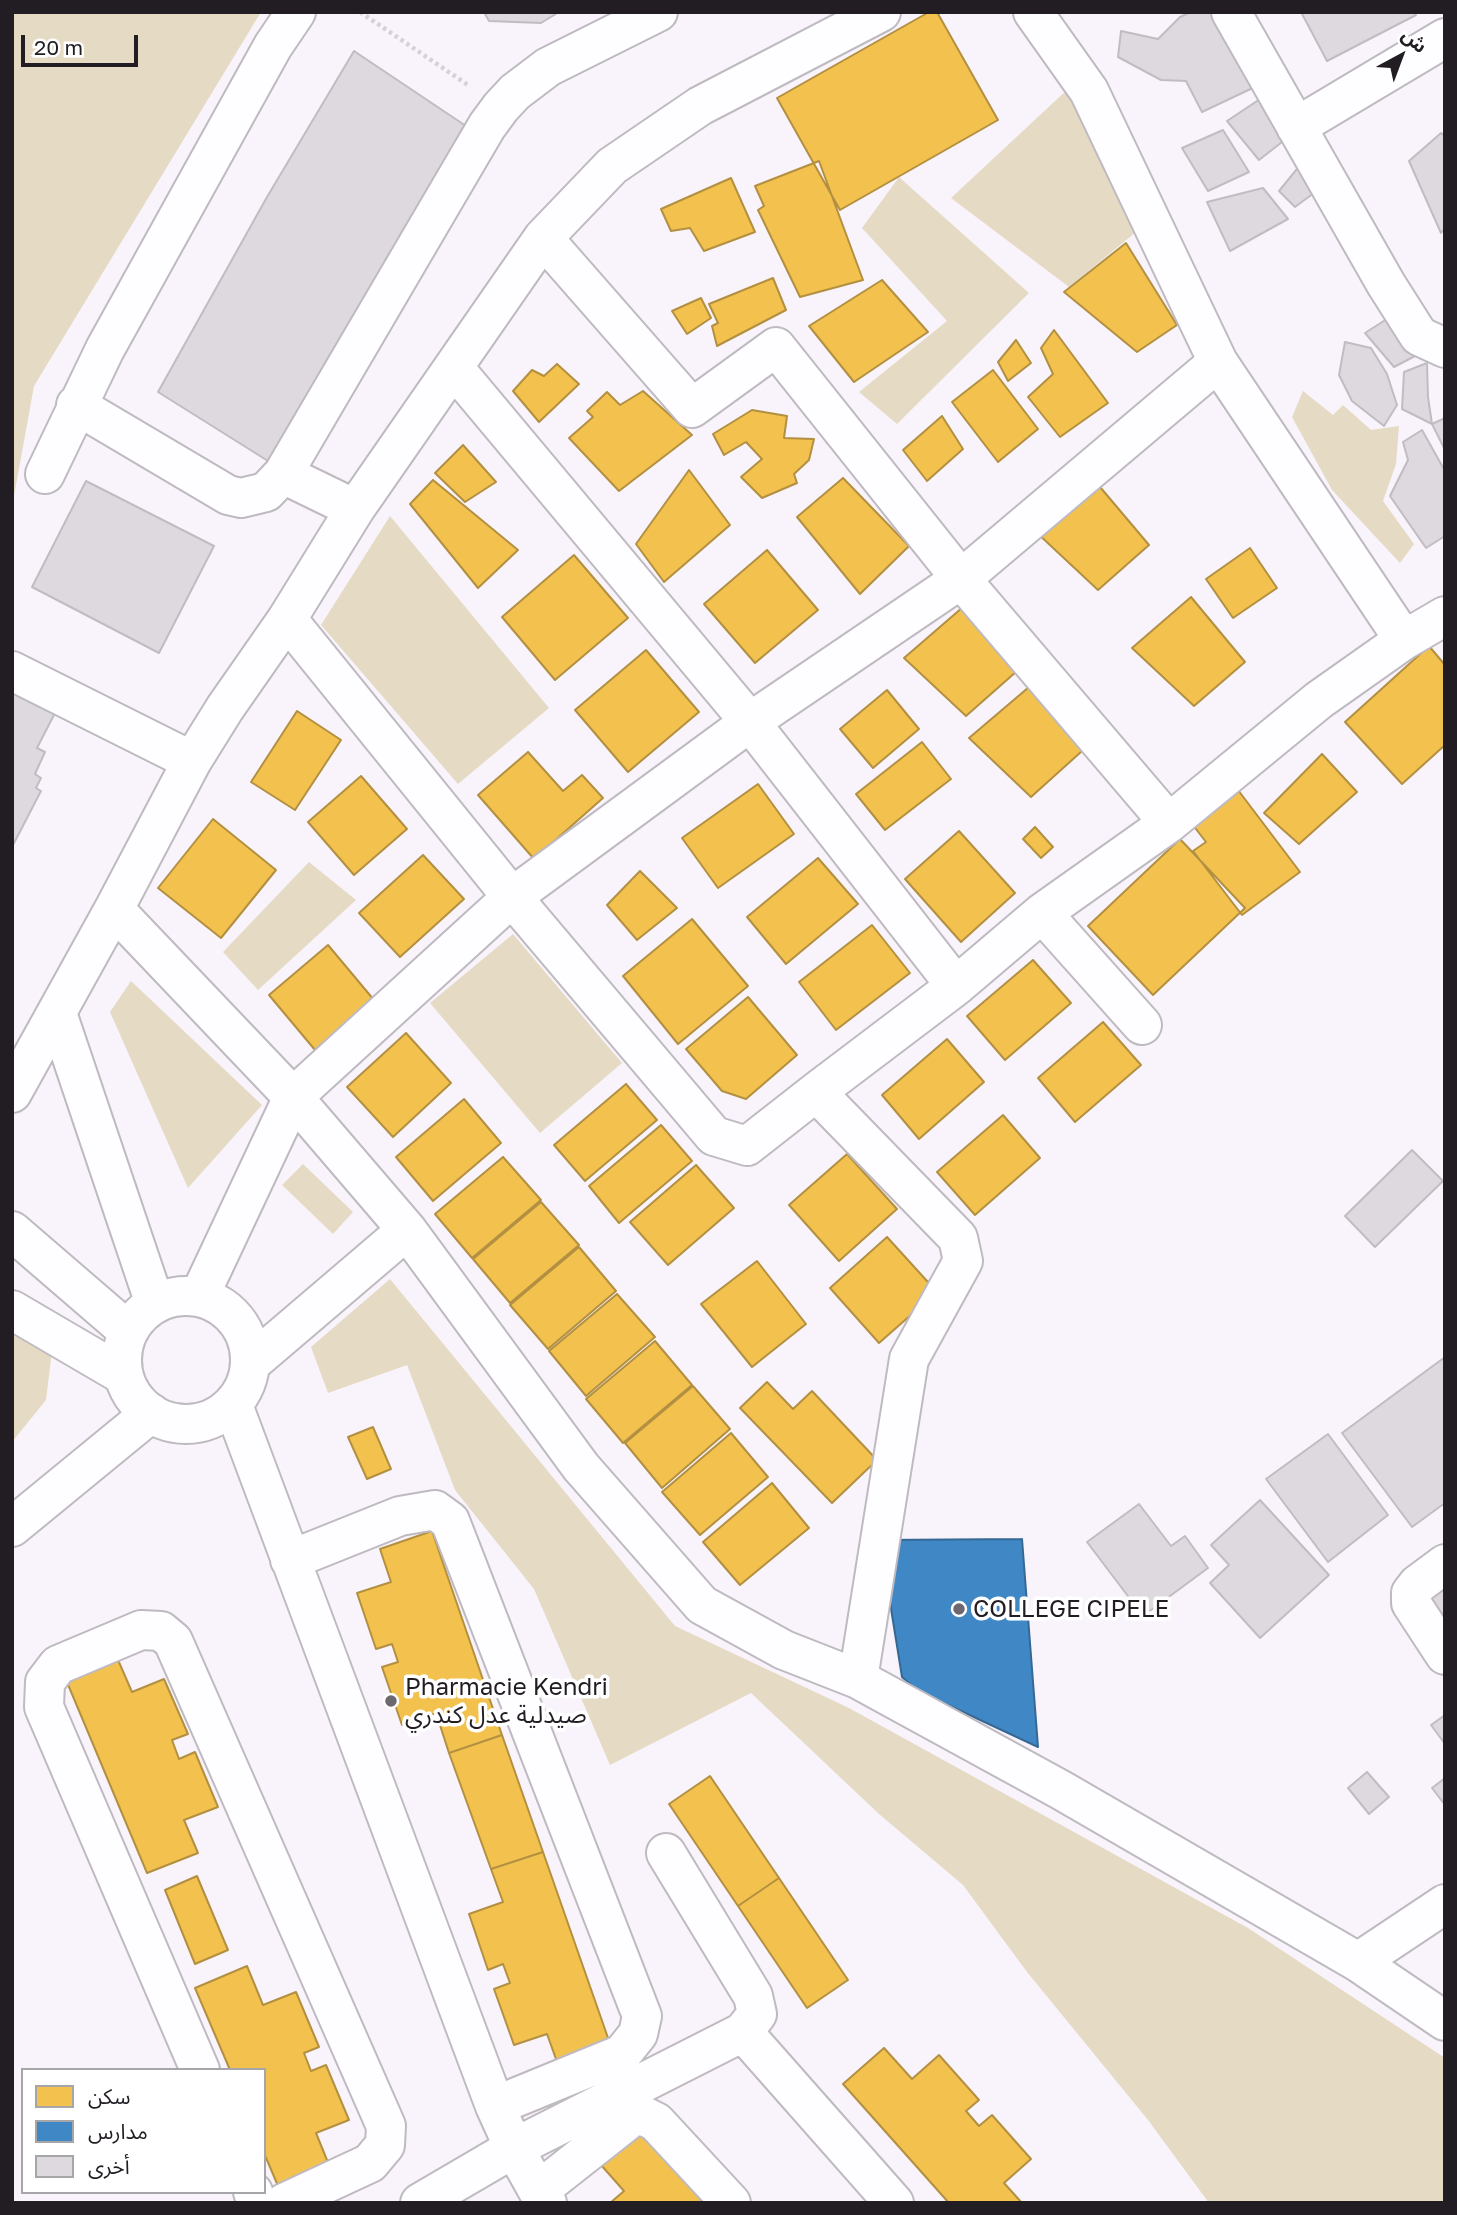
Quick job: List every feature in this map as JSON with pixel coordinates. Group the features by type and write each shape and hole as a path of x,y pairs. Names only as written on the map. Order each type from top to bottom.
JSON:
{"street":[{"path":"45,474 105,349 266,57 296,12"},
{"path":"76,405 228,495 241,498 266,492 283,474 487,126 501,107 515,92 548,67 658,12"},
{"path":"12,1093 192,761 287,619 355,509 543,238 612,166 700,107 881,12"},
{"path":"1033,12 1089,91 1218,362 1404,640"},
{"path":"1231,12 1386,284 1419,336 1445,348"},
{"path":"1296,127 1445,38"},
{"path":"543,238 692,408 776,347 961,579 1169,823"},
{"path":"199,1297 293,1097 512,897 750,722 961,579 1218,362"},
{"path":"454,368 750,722 956,986"},
{"path":"283,474 355,509"},
{"path":"287,619 512,897 713,1136 747,1146 956,986 1042,913 1169,823 1319,700 1404,640 1445,616"},
{"path":"12,671 192,761"},
{"path":"114,909 293,1097 407,1230 581,1467 702,1605 784,1650 858,1679 1062,1790 1358,1962 1445,2021"},
{"path":"1042,913 1142,1025"},
{"path":"57,1013 155,1304"},
{"path":"816,1092 958,1238 963,1261 909,1359 858,1679"},
{"path":"250,1364 407,1230"},
{"path":"12,1231 128,1331"},
{"path":"177,1296 199,1297 220,1305 237,1320 248,1342 250,1364 245,1386 233,1405 215,1417 194,1424 172,1423 151,1413 135,1398 123,1374 122,1352 128,1331 142,1313 155,1304 177,1296"},
{"path":"12,1310 123,1374"},
{"path":"233,1405 495,2106 514,2148 542,2197 632,2117 644,2116 656,2122 731,2203"},
{"path":"12,1527 151,1413"},
{"path":"290,1560 400,1516 435,1510 450,1521 642,2016 638,2034 622,2054 495,2106"},
{"path":"1445,1564 1418,1584 1411,1593 1411,1604 1445,1655"},
{"path":"199,2068 44,1707 45,1682 58,1665 141,1630 161,1631 173,1641 386,2126 385,2145 370,2163 284,2203"},
{"path":"420,2203 514,2148 743,2032 757,2014 753,1996 666,1853"},
{"path":"1358,1962 1445,1904"},
{"path":"743,2032 894,2203"}],"path":[{"path":"360,12 501,107"}],"shaded area":[{"path":"12,12 261,12 34,386 12,507"},
{"path":"1069,88 1142,227 1069,287 951,198"},
{"path":"899,177 1029,293 897,424 859,392 947,321 862,228"},
{"path":"1303,391 1333,415 1343,405 1371,430 1399,426 1396,464 1383,501 1414,544 1400,563 1332,490 1292,417"},
{"path":"390,516 549,708 458,784 321,625"},
{"path":"309,862 356,900 258,990 223,952"},
{"path":"513,934 622,1063 540,1133 430,1003"},
{"path":"131,981 262,1105 188,1188 110,1012"},
{"path":"303,1164 353,1212 333,1234 282,1185"},
{"path":"390,1279 675,1626 849,1708 1248,1928 1445,2058 1445,2203 1209,2203 1148,2120 1027,1972 963,1885 879,1814 751,1693 610,1765 534,1589 455,1490 407,1365 328,1393 311,1347"},
{"path":"12,1334 52,1351 46,1400 12,1442"}],"building: سكن":[{"path":"929,12 937,12 998,120 840,210 777,98"},
{"path":"819,161 863,280 800,297 758,210 764,206 755,186"},
{"path":"731,178 755,232 704,251 690,228 671,231 661,209"},
{"path":"1126,243 1177,325 1137,352 1064,292"},
{"path":"773,278 786,310 717,346 712,326 718,323 709,304"},
{"path":"882,280 928,332 854,382 809,326"},
{"path":"701,298 711,318 687,334 672,311"},
{"path":"1054,330 1108,403 1060,437 1028,397 1053,374 1041,348"},
{"path":"1016,340 1031,363 1008,381 998,362"},
{"path":"557,364 579,384 539,422 513,391 532,370 544,376"},
{"path":"993,370 1038,429 998,462 952,402"},
{"path":"643,391 692,435 619,491 569,438 593,417 587,411 607,392 620,405"},
{"path":"752,410 787,416 784,438 814,439 809,460 794,474 797,483 762,498 741,477 762,459 746,442 724,455 713,434"},
{"path":"942,416 963,449 927,481 903,450"},
{"path":"463,445 496,482 465,502 435,473"},
{"path":"689,470 730,525 664,582 636,544"},
{"path":"843,478 909,546 860,594 797,517"},
{"path":"433,480 518,550 478,588 410,504"},
{"path":"1095,481 1149,545 1098,590 1036,532"},
{"path":"1250,548 1277,588 1233,618 1206,579"},
{"path":"767,550 818,610 755,663 704,604"},
{"path":"574,555 628,618 555,680 502,617"},
{"path":"1191,597 1245,662 1194,706 1132,648"},
{"path":"963,607 1017,671 966,716 904,658"},
{"path":"1429,646 1445,665 1445,745 1402,784 1345,722"},
{"path":"646,650 699,712 628,772 575,710"},
{"path":"1029,687 1082,751 1031,797 969,738"},
{"path":"887,690 919,729 873,768 840,729"},
{"path":"297,711 341,740 295,810 251,782"},
{"path":"922,742 951,779 885,830 856,794"},
{"path":"528,752 563,791 582,775 603,798 534,859 478,795"},
{"path":"1322,754 1357,792 1299,844 1264,813"},
{"path":"361,776 407,829 354,875 308,822"},
{"path":"758,784 794,834 718,888 682,838"},
{"path":"1235,786 1300,872 1242,915 1193,851 1206,842 1189,820"},
{"path":"213,819 276,870 221,938 158,888"},
{"path":"1035,827 1053,847 1041,858 1023,839"},
{"path":"959,831 1015,893 961,942 905,879"},
{"path":"1180,839 1245,908 1153,995 1088,926"},
{"path":"423,855 464,899 400,957 359,913"},
{"path":"818,858 858,904 786,964 747,917"},
{"path":"640,871 677,908 637,940 607,905"},
{"path":"692,919 748,986 678,1044 623,976"},
{"path":"872,925 910,973 836,1030 799,982"},
{"path":"328,945 374,1000 315,1050 269,995"},
{"path":"1033,960 1071,1003 1005,1060 967,1016"},
{"path":"748,997 797,1055 746,1099 722,1091 686,1049"},
{"path":"1103,1022 1141,1065 1075,1122 1038,1078"},
{"path":"406,1033 451,1083 393,1137 347,1087"},
{"path":"947,1039 984,1082 919,1139 882,1095"},
{"path":"626,1084 657,1120 585,1181 554,1145"},
{"path":"464,1099 501,1143 433,1201 396,1157"},
{"path":"1003,1115 1040,1158 975,1215 937,1172"},
{"path":"661,1125 692,1161 619,1223 589,1186"},
{"path":"847,1154 897,1209 839,1261 789,1205"},
{"path":"503,1157 541,1200 472,1258 435,1214"},
{"path":"696,1165 734,1208 668,1265 630,1222"},
{"path":"541,1202 579,1245 510,1303 473,1259"},
{"path":"887,1237 937,1292 879,1343 830,1288"},
{"path":"579,1247 616,1291 548,1349 510,1305"},
{"path":"757,1261 806,1324 752,1367 701,1304"},
{"path":"617,1294 655,1337 586,1396 549,1351"},
{"path":"655,1341 692,1385 623,1443 586,1399"},
{"path":"767,1382 793,1409 812,1391 877,1460 832,1503 740,1408"},
{"path":"693,1386 730,1429 662,1488 625,1443"},
{"path":"373,1427 391,1469 367,1479 348,1437"},
{"path":"731,1433 768,1477 700,1535 662,1492"},
{"path":"772,1483 809,1528 740,1585 703,1542"},
{"path":"432,1531 502,1735 449,1753 436,1713 402,1725 382,1667 398,1662 392,1644 376,1649 357,1593 391,1582 380,1549"},
{"path":"115,1653 132,1692 164,1679 188,1734 172,1740 179,1759 195,1752 218,1807 184,1820 198,1853 147,1873 64,1675"},
{"path":"502,1735 543,1852 491,1869 449,1753"},
{"path":"710,1776 779,1878 738,1906 669,1804"},
{"path":"543,1852 614,2055 561,2073 547,2034 514,2045 494,1989 510,1983 503,1964 488,1970 469,1914 503,1902 491,1869"},
{"path":"197,1876 228,1950 195,1964 165,1890"},
{"path":"779,1878 848,1980 807,2008 738,1906"},
{"path":"247,1966 263,2005 296,1992 319,2047 304,2053 311,2071 326,2065 349,2120 316,2133 329,2165 278,2186 266,2158 266,2068 229,2068 195,1988"},
{"path":"884,2048 912,2079 939,2055 979,2100 966,2111 979,2126 992,2115 1031,2159 1004,2183 1022,2203 949,2203 843,2084"},
{"path":"642,2128 709,2203 610,2203 624,2191 601,2165"}],"building: مدارس":[{"name":"COLLEGE CIPELE","path":"1022,1539 1038,1747 918,1691 902,1677 880,1540"}],"building: أخرى":[{"path":"484,12 559,12 541,23 489,21"},
{"path":"1191,12 1219,12 1259,85 1202,112 1186,81 1161,80 1118,57 1121,31 1158,39 1180,17"},
{"path":"1301,12 1414,12 1416,15 1327,61"},
{"path":"354,51 466,126 268,461 158,392 267,197"},
{"path":"1263,97 1291,135 1259,160 1227,121"},
{"path":"1223,130 1249,172 1208,191 1182,148"},
{"path":"1441,133 1445,136 1445,228 1441,233 1409,161"},
{"path":"1301,164 1318,190 1295,207 1279,191"},
{"path":"1263,188 1288,219 1230,251 1207,202"},
{"path":"1393,315 1417,355 1394,367 1365,333"},
{"path":"1345,342 1371,348 1387,374 1397,405 1384,426 1352,401 1339,375"},
{"path":"1427,363 1432,424 1402,409 1404,372"},
{"path":"1445,418 1445,450 1432,424"},
{"path":"1422,430 1445,471 1445,536 1426,548 1390,496 1408,460 1403,442"},
{"path":"86,481 214,546 159,653 32,587"},
{"path":"12,692 55,713 37,748 45,752 35,774 41,778 36,788 41,791 12,847"},
{"path":"1412,1150 1443,1181 1375,1247 1345,1216"},
{"path":"1445,1357 1445,1503 1412,1527 1342,1433"},
{"path":"1328,1434 1388,1515 1328,1562 1266,1479"},
{"path":"1260,1500 1329,1575 1260,1638 1210,1583 1229,1565 1211,1545"},
{"path":"1139,1504 1171,1546 1185,1536 1208,1568 1143,1616 1087,1542"},
{"path":"1445,1577 1445,1634 1418,1597"},
{"path":"1445,1715 1445,1744 1431,1725"},
{"path":"1367,1772 1389,1797 1369,1814 1348,1788"},
{"path":"1445,1778 1445,1805 1432,1788"}],"place":[{"name":"COLLEGE CIPELE","path":"959,1609"},
{"name":"Pharmacie Kendri صيدلية عدل كندري","path":"391,1701"}]}
